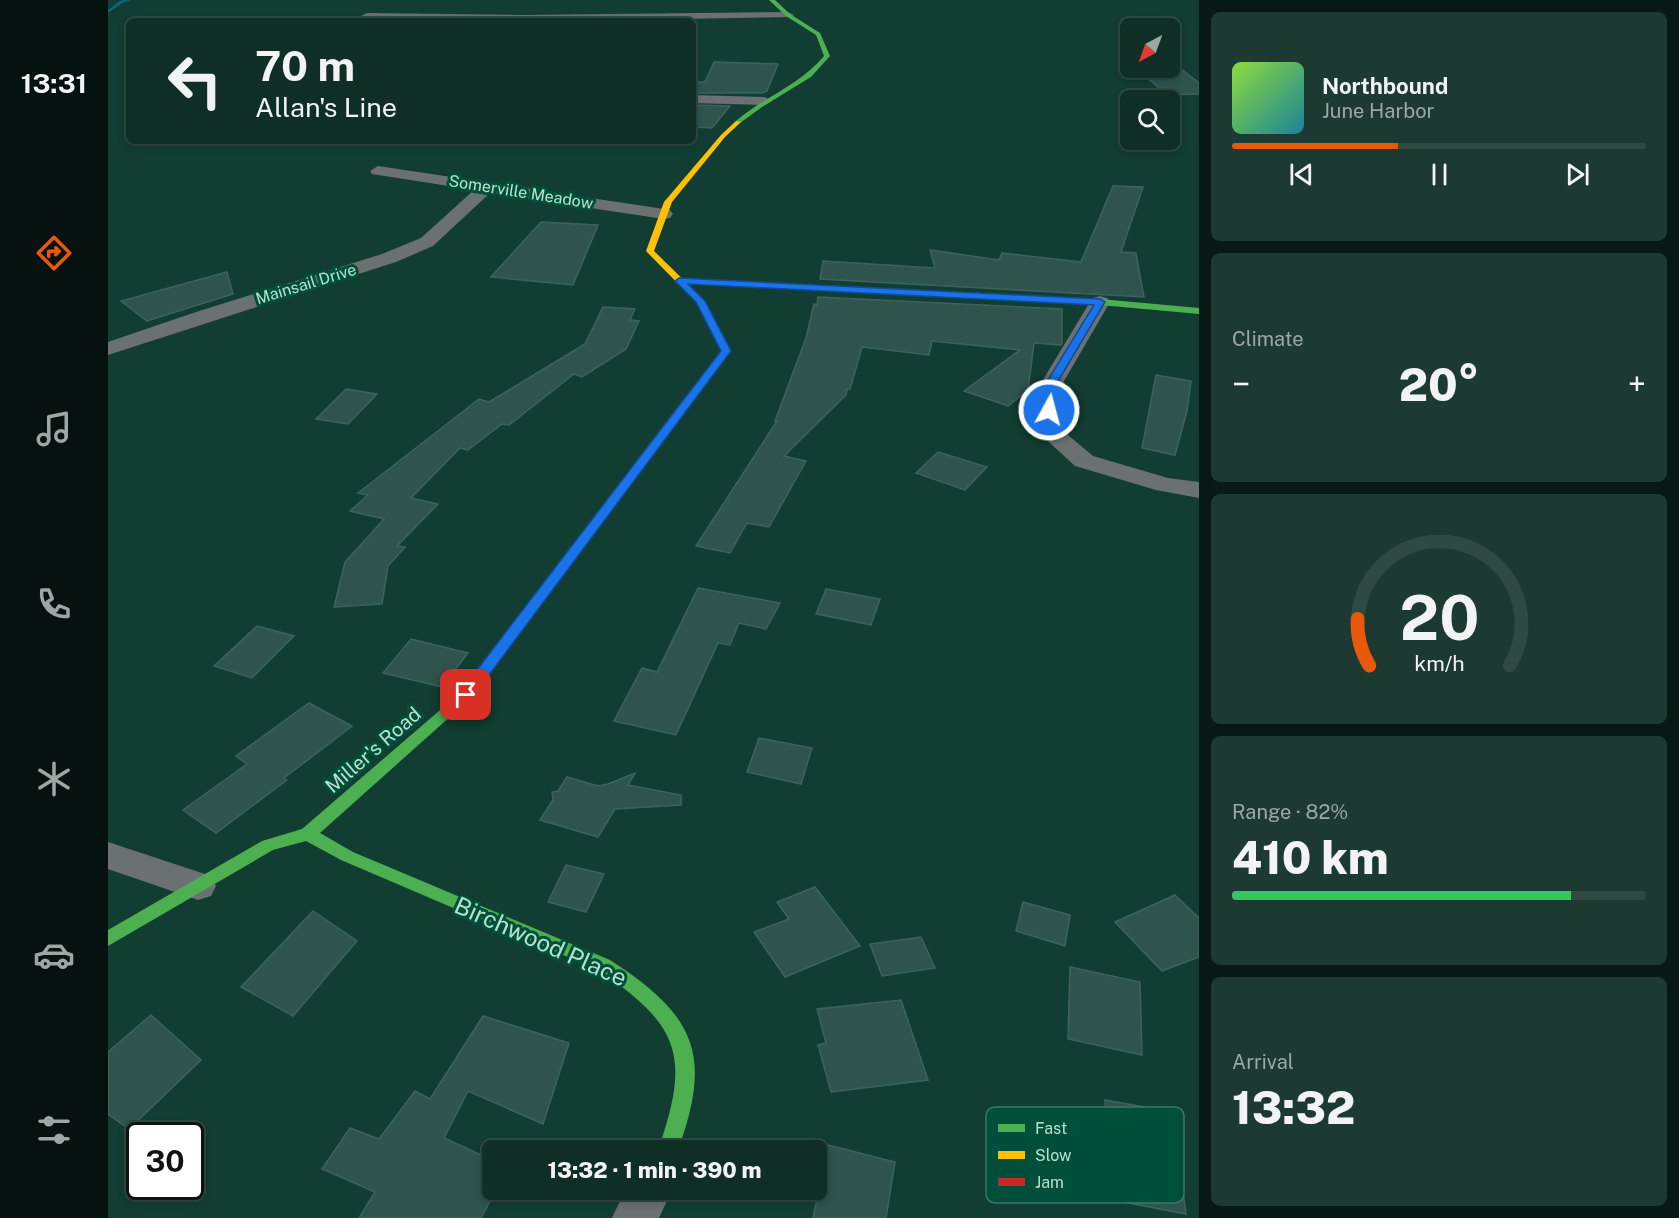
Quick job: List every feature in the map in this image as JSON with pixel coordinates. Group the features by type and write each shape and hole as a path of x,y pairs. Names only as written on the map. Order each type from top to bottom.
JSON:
{"street":[{"name":"Miller's Road","path":"108,939 268,845 308,834 466,695 726,351 700,301 650,251 668,202 723,136 748,112 819,68 827,56 818,34 788,15 772,0"},
{"path":"367,16 521,18 788,15"},
{"path":"696,99 765,101"},
{"name":"Somerville Meadow","path":"378,171 664,214"},
{"name":"Mainsail Drive","path":"108,350 203,316 389,258 427,242 487,187"},
{"path":"679,281 1100,302 1199,311"},
{"path":"1100,302 1049,388 1050,432 1084,461 1165,485 1199,490"},
{"name":"Birchwood Place","path":"308,834 347,856 604,965 627,976 651,995 670,1015 682,1042 688,1069 687,1098 680,1126 673,1140"},
{"path":"108,855 198,886"},
{"path":"635,1218 644,1200"}],"building":[{"path":"714,62 778,64 767,91 763,93 696,93 696,82 705,82"},
{"path":"1180,68 1199,83 1199,94 1180,95 1180,90 1161,90 1147,78 1180,78"},
{"path":"696,105 730,106 712,128 696,127"},
{"path":"1113,186 1143,187 1121,252 1136,253 1144,297 820,279 823,261 935,268 930,250 999,260 1002,253 1081,262"},
{"path":"541,222 598,225 573,285 491,277"},
{"path":"227,272 233,294 147,321 121,301"},
{"path":"818,297 1062,309 1062,343 1061,345 1034,343 1028,390 1008,406 964,391 1020,350 932,341 929,355 862,347 850,389 847,389 846,395 784,456 806,461 769,527 747,523 730,553 696,546 777,421 775,421 806,338 814,304 817,305"},
{"path":"603,307 635,309 630,320 639,321 626,349 582,377 574,374 509,425 502,424 468,450 460,448 411,498 438,504 397,546 405,547 388,566 382,604 334,607 345,562 384,519 350,511 368,495 358,493 479,399 489,402 585,344"},
{"path":"1156,375 1191,381 1187,411 1175,455 1142,448"},
{"path":"346,389 377,394 348,424 316,419"},
{"path":"938,452 987,467 965,490 916,473"},
{"path":"698,588 780,603 766,629 739,623 730,645 718,643 676,735 614,721 642,668 657,672"},
{"path":"826,589 880,599 871,625 816,614"},
{"path":"257,626 294,636 252,678 214,666"},
{"path":"411,639 468,653 442,687 383,673"},
{"path":"309,703 352,726 284,778 287,780 216,833 183,810 247,764 236,756"},
{"path":"759,738 812,748 801,784 747,772"},
{"path":"635,773 628,785 681,795 681,805 615,809 598,837 540,820 553,800 552,792 558,791 567,777 598,786"},
{"path":"566,865 604,874 586,912 548,902"},
{"path":"815,887 860,946 785,977 754,932 789,919 777,902"},
{"path":"1175,895 1199,918 1199,957 1162,971 1115,922"},
{"path":"1023,902 1070,915 1065,946 1016,931"},
{"path":"313,911 357,941 293,1016 241,987"},
{"path":"921,937 935,968 882,976 870,944"},
{"path":"1070,967 1140,982 1142,1055 1068,1039"},
{"path":"901,1000 928,1080 831,1092 818,1045 826,1043 817,1009"},
{"path":"151,1015 201,1060 136,1122 126,1122 126,1127 108,1114 108,1052"},
{"path":"483,1016 569,1043 543,1124 468,1091 444,1138 482,1155 482,1200 490,1200 481,1218 359,1218 375,1192 322,1169 350,1128 379,1139 415,1091 430,1099"},
{"path":"1105,1100 1145,1107 1106,1107"},
{"path":"828,1145 895,1162 886,1218 813,1218 817,1200 827,1200"},
{"path":"1184,1198 1186,1214 1129,1203 1184,1203"}],"waterway":[{"path":"108,12 121,2 129,0"}],"traffic: fast":[{"path":"738,122 748,113 808,75 827,56 818,34 788,15 772,0"},
{"path":"962,295 1100,302 1199,311"},
{"path":"108,939 268,845 308,834 466,695 686,403"},
{"path":"308,834 347,856 604,965 655,1002 671,1022 681,1042 686,1065 685,1090 671,1140"}],"traffic: slow":[{"path":"686,403 726,351 700,301 650,251 668,202 723,136 738,122"}],"traffic: jam":[{"path":"679,281 962,295"}],"route":[{"path":"466,695 726,351 700,301 679,281 1100,302 1049,388 1049,410"}]}
